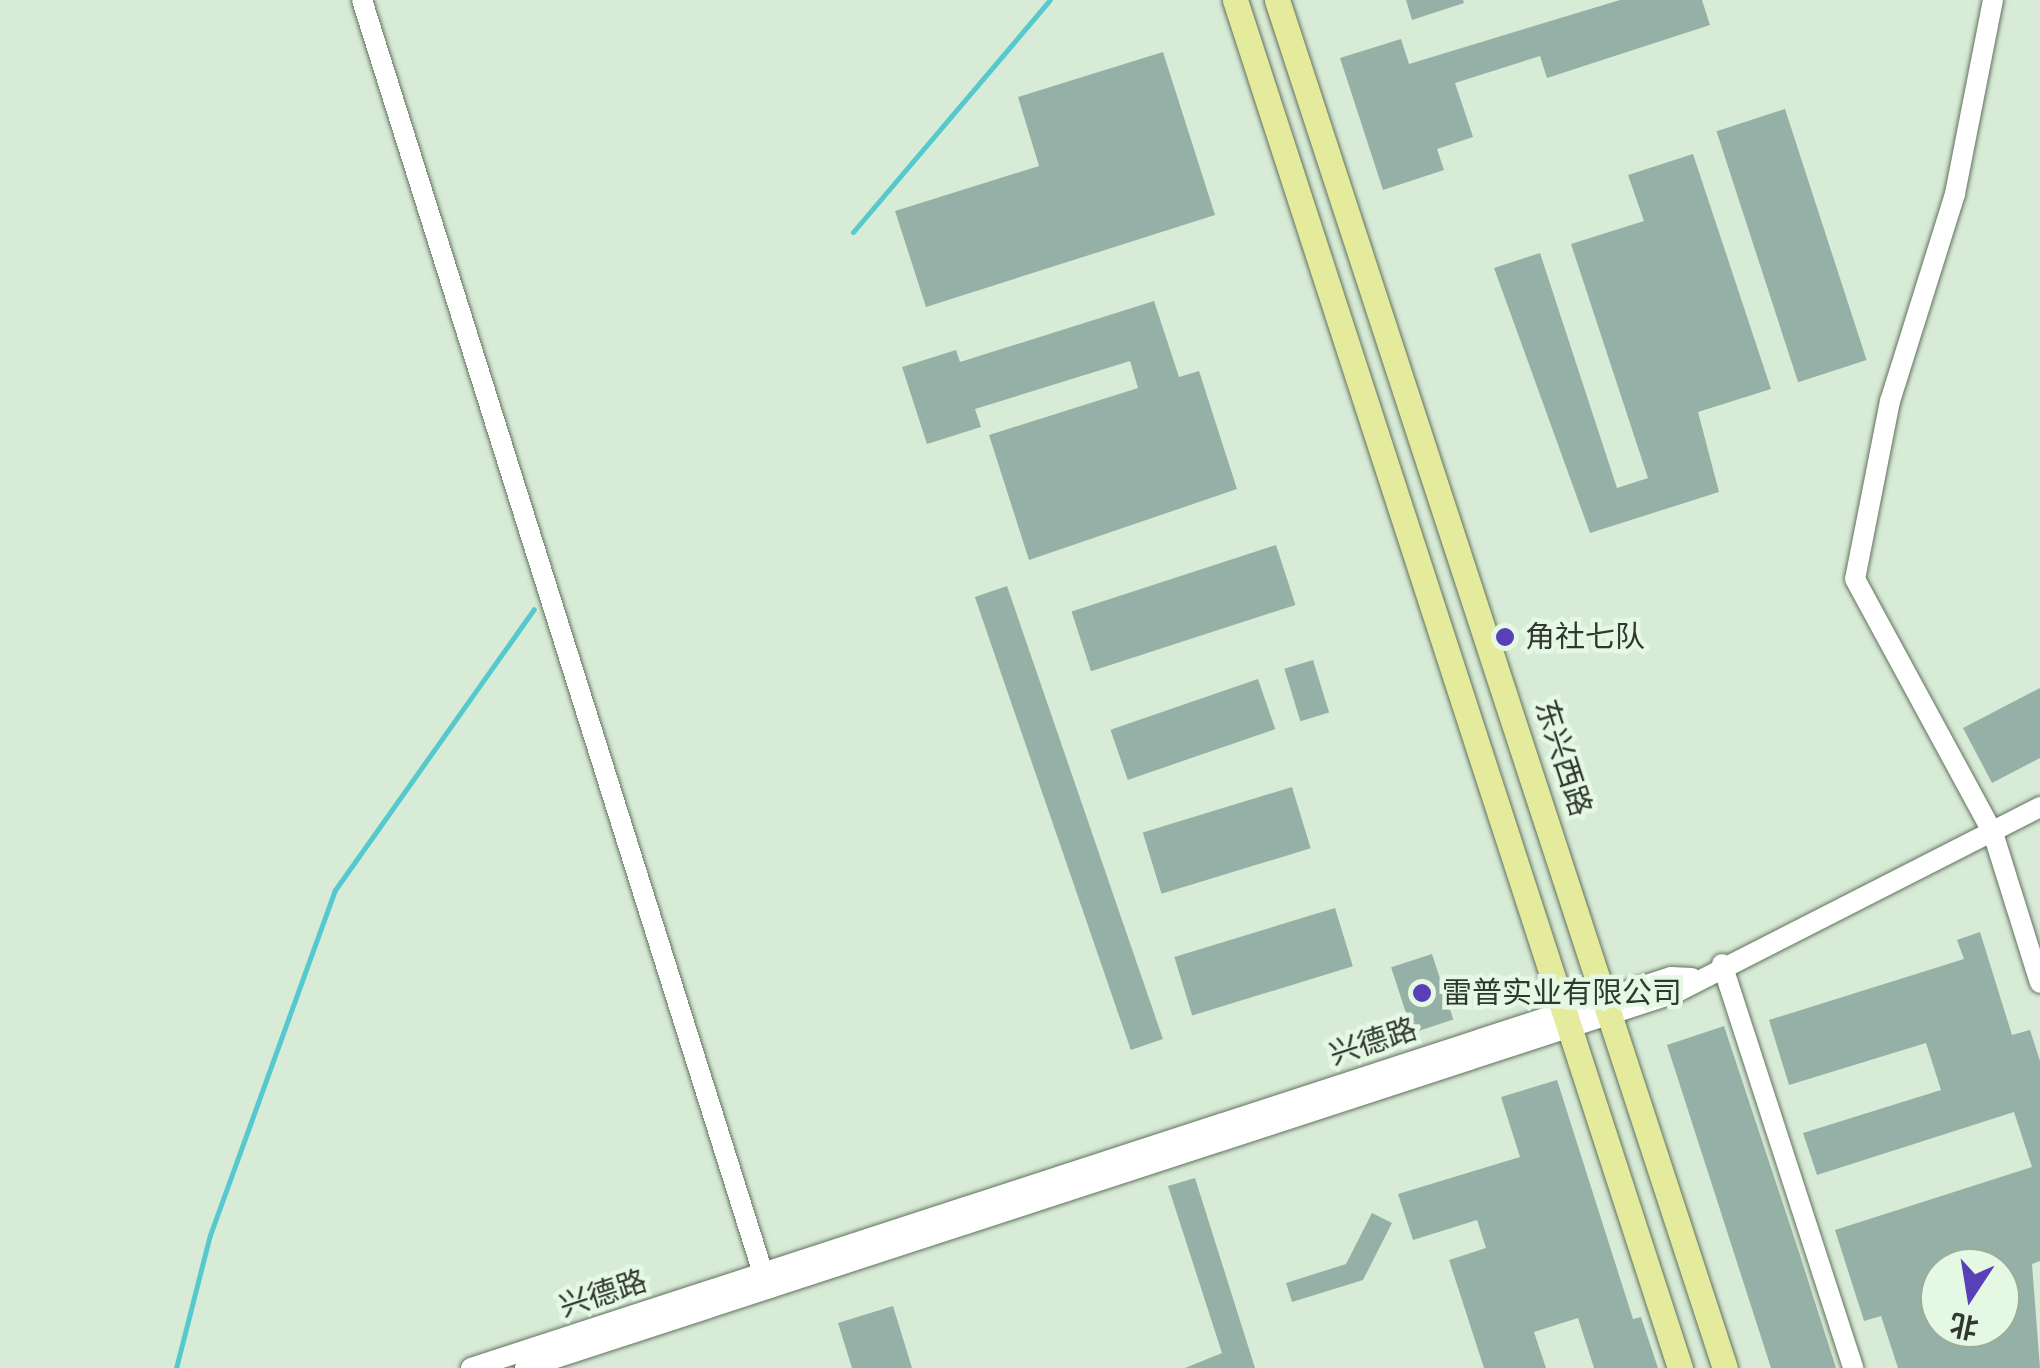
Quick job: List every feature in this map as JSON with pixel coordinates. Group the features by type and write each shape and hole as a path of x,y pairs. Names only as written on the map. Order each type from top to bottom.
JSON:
{"main road":[{"path":"1236,0 1680,1368"},
{"name":"东兴西路","path":"1276,0 1724,1368"}],"street":[{"path":"362,0 765,1281"},
{"path":"1993,0 1955,194 1890,402 1854,579 1993,833 2040,983"},
{"name":"兴德路","path":"471,1368 765,1281 1692,978 2040,807"},
{"path":"1722,964 1853,1368"},
{"name":"兴德路","path":"525,1368 765,1281"}],"building":[{"path":"1406,0 1463,0 1464,3 1412,20"},
{"path":"1620,0 1702,0 1710,25 1547,78 1540,56 1455,83 1473,137 1437,149 1444,170 1383,190 1340,58 1401,39 1409,64"},
{"path":"1163,52 1215,215 926,307 895,211 1039,166 1018,97"},
{"path":"1785,109 1867,360 1798,382 1717,131"},
{"path":"1693,154 1771,389 1698,412 1719,492 1590,533 1494,268 1540,253 1617,488 1648,478 1571,244 1644,221 1628,175"},
{"path":"1154,301 1179,377 1199,371 1237,489 1029,560 989,435 1138,388 1130,361 975,409 981,427 927,444 902,367 956,350 960,362"},
{"path":"1276,545 1295,605 1091,671 1072,611"},
{"path":"1007,586 1163,1039 1131,1050 975,597"},
{"path":"1313,660 1329,713 1300,721 1284,669"},
{"path":"1258,679 1275,729 1128,780 1110,730"},
{"path":"2040,688 2040,758 1992,783 1963,728"},
{"path":"1292,787 1311,848 1162,894 1143,833"},
{"path":"1335,908 1353,966 1192,1015 1174,957"},
{"path":"1980,932 2012,1035 2030,1030 2040,1061 2040,1261 2032,1264 2040,1368 1898,1368 1881,1316 1864,1321 1835,1230 2032,1167 2014,1112 1817,1175 1803,1133 1941,1090 1926,1043 1789,1085 1769,1020 1964,959 1957,940"},
{"name":"雷普实业有限公司","path":"1432,954 1453,1020 1412,1033 1391,967"},
{"path":"1724,1026 1836,1368 1771,1368 1667,1045"},
{"path":"1557,1080 1633,1319 1641,1317 1658,1368 1594,1368 1578,1318 1534,1332 1546,1368 1484,1368 1449,1260 1486,1248 1477,1220 1413,1240 1398,1194 1520,1157 1501,1097"},
{"path":"1195,1178 1255,1368 1185,1368 1222,1353 1168,1186"},
{"path":"1372,1213 1392,1223 1363,1280 1292,1302 1286,1283 1346,1264"},
{"path":"893,1306 912,1368 852,1368 838,1323"}],"waterway":[{"path":"853,232 1050,0"},
{"path":"176,1368 210,1235 335,890 534,609"}],"place":[{"name":"角社七队","path":"1505,637"},
{"name":"雷普实业有限公司","path":"1422,993"}]}
